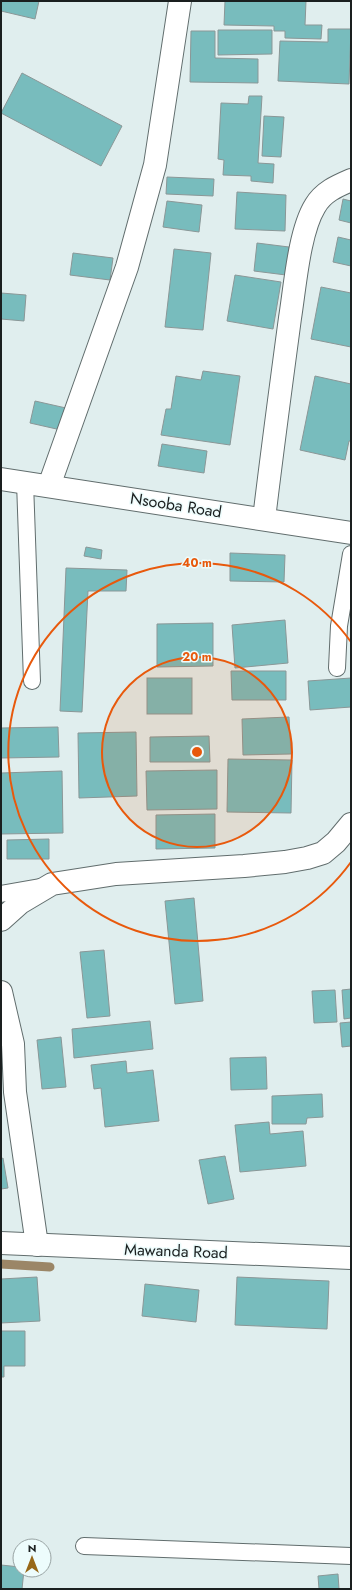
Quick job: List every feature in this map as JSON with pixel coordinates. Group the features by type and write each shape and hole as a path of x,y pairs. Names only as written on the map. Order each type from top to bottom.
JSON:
{"street":[{"path":"49,486 127,267 154,165 180,1"},
{"path":"264,519 294,294 300,256 309,218 315,205 330,190 351,180"},
{"name":"Nsooba Road","path":"1,478 351,534"},
{"path":"1,920 20,903 52,884 116,874 244,866 307,858 323,853 336,842 351,824"},
{"path":"1,992 13,1044 15,1092 37,1245"},
{"name":"Mawanda Road","path":"1,1243 351,1258"}],"lane":[{"path":"25,482 32,681"},
{"path":"338,668 339,626 351,554"},
{"path":"1,894 52,884"},
{"path":"84,1546 351,1556"}],"building":[{"path":"1,1 39,1 35,19 1,11"},
{"path":"225,1 306,1 305,25 322,25 321,39 285,38 285,31 274,31 274,26 224,25"},
{"path":"328,29 351,29 349,84 278,81 280,41 328,42"},
{"path":"218,30 272,30 272,54 218,55"},
{"path":"191,31 215,31 215,58 258,59 258,83 190,82"},
{"path":"22,73 122,126 101,166 1,113"},
{"path":"249,96 262,96 258,163 274,164 273,183 251,181 251,176 223,175 224,160 218,159 221,103 248,104"},
{"path":"264,116 284,117 281,157 262,156"},
{"path":"167,177 214,179 213,196 166,194"},
{"path":"237,192 286,195 285,231 235,229"},
{"path":"343,199 351,201 351,223 339,220"},
{"path":"167,201 202,205 199,232 163,227"},
{"path":"338,237 351,240 351,266 333,262"},
{"path":"257,243 289,247 286,275 254,271"},
{"path":"174,249 211,253 203,330 165,327"},
{"path":"73,253 113,258 110,280 70,275"},
{"path":"235,275 281,282 273,329 227,321"},
{"path":"321,287 351,293 351,347 311,339"},
{"path":"1,293 26,295 24,321 1,319"},
{"path":"203,371 240,376 230,445 161,435 166,409 171,409 176,376 201,380"},
{"path":"315,376 351,384 351,441 349,441 345,460 300,450"},
{"path":"35,401 66,408 61,430 30,423"},
{"path":"162,444 207,451 204,473 158,466"},
{"path":"86,547 102,550 101,559 84,556"},
{"path":"230,553 285,555 284,582 230,581"},
{"path":"66,568 127,570 126,591 88,591 82,712 60,711"},
{"path":"285,620 288,663 235,668 232,625"},
{"path":"213,623 213,666 157,667 157,624"},
{"path":"231,671 286,671 286,700 232,700"},
{"path":"147,678 192,678 192,714 147,714"},
{"path":"351,678 351,707 310,710 308,681"},
{"path":"289,717 291,754 243,755 242,719"},
{"path":"58,727 59,757 1,758 1,728"},
{"path":"136,732 137,796 79,798 78,733"},
{"path":"209,736 210,762 150,762 150,737"},
{"path":"228,759 292,760 291,813 227,812"},
{"path":"217,770 217,809 147,810 146,771"},
{"path":"62,771 63,833 1,834 1,773"},
{"path":"215,814 215,848 156,849 156,815"},
{"path":"49,839 49,859 7,859 7,840"},
{"path":"194,898 203,1001 175,1004 165,901"},
{"path":"104,950 110,1016 87,1018 80,952"},
{"path":"351,989 351,1018 344,1019 342,990"},
{"path":"335,990 337,1022 314,1023 312,991"},
{"path":"150,1021 153,1049 74,1058 72,1029"},
{"path":"351,1022 351,1046 342,1047 340,1023"},
{"path":"61,1037 66,1087 42,1089 37,1040"},
{"path":"266,1057 267,1089 231,1090 230,1058"},
{"path":"126,1061 127,1073 153,1070 159,1121 105,1127 101,1088 94,1089 91,1065"},
{"path":"322,1094 323,1117 307,1118 306,1124 272,1124 272,1096"},
{"path":"269,1122 270,1134 303,1131 306,1166 240,1172 235,1125"},
{"path":"225,1156 234,1199 208,1204 199,1160"},
{"path":"3,1158 8,1188 1,1189 1,1159"},
{"path":"37,1277 40,1321 1,1323 1,1279"},
{"path":"237,1277 329,1281 327,1329 235,1325"},
{"path":"145,1284 199,1290 196,1322 142,1316"},
{"path":"1,1331 25,1331 25,1366 4,1366 4,1377 1,1377"},
{"path":"1,1565 12,1566 12,1578 23,1578 22,1589 1,1589"},
{"path":"338,1574 339,1589 319,1589 318,1576"}],"waterway":[{"path":"1,1264 50,1267"}]}
